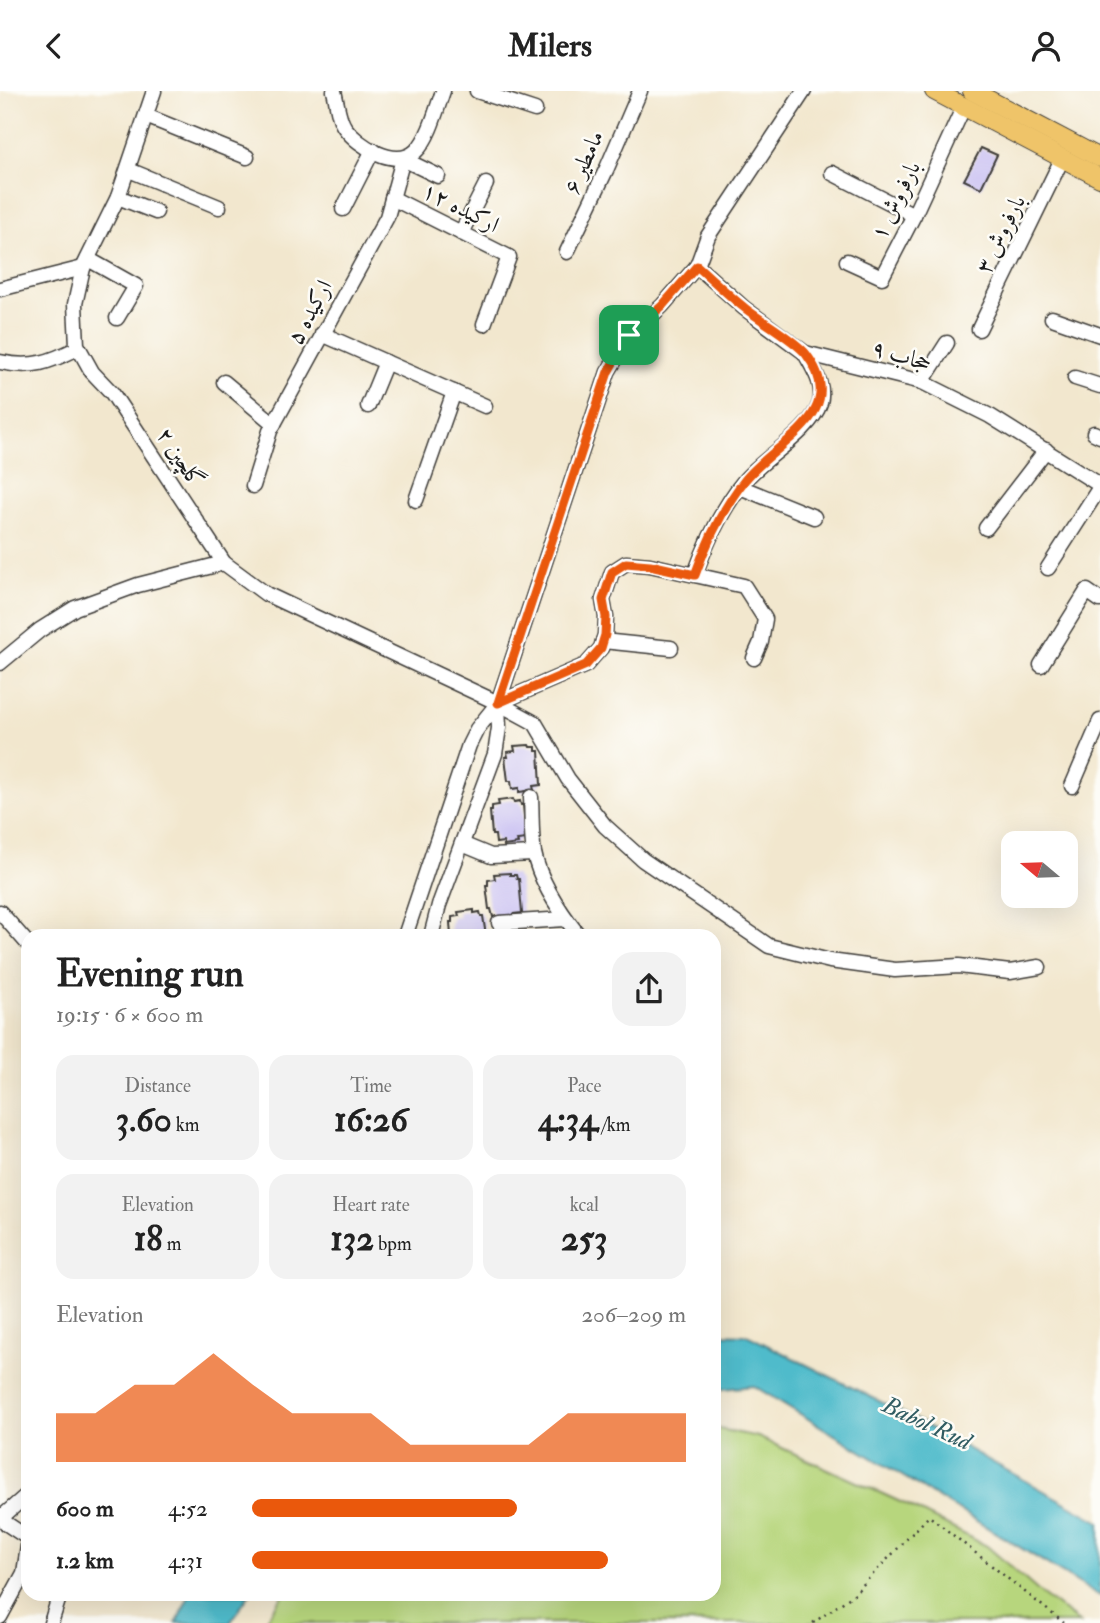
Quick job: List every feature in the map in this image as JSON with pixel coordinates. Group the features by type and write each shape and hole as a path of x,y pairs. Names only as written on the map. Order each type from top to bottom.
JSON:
{"main road":[{"path":"934,91 968,99 1100,158"},
{"path":"968,99 1062,159 1100,178"}],"street":[{"name":"گلچین ۲","path":"154,91 129,170 86,263 75,304 78,348 92,372 112,393 224,563 266,594 535,723 568,779 605,826 643,860 769,946 830,961 895,970 959,965 1010,972 1039,967"},
{"path":"334,91 343,127 362,143 387,158 403,159 438,176"},
{"path":"403,159 417,151 433,122 442,91"},
{"path":"477,91 535,110"},
{"name":"مامطیر ۶","path":"567,252 607,169 640,91"},
{"path":"407,929 469,745 477,729 498,703 608,372 629,335 662,306 697,266 708,236 804,91"},
{"name":"بارفروش ۱","path":"847,261 882,277 968,99"},
{"path":"146,116 247,157"},
{"path":"343,209 373,150"},
{"name":"ارکیده ۵","path":"253,486 274,424 387,217 403,159"},
{"name":"بارفروش ۳","path":"979,329 1062,159"},
{"path":"129,170 219,207"},
{"path":"832,173 914,215"},
{"path":"461,233 486,184"},
{"path":"118,197 156,212"},
{"name":"ارکیده ۱۲","path":"392,198 509,257 484,324"},
{"path":"0,289 86,263 136,286 117,318"},
{"name":"حجاب ۹","path":"697,266 744,307 805,353 922,382 990,416 1100,486"},
{"path":"1052,318 1100,335"},
{"path":"322,334 485,406"},
{"path":"922,382 947,343"},
{"path":"0,362 18,366 48,363 78,348"},
{"path":"695,575 710,534 740,487 792,438 820,404 822,385 805,353"},
{"path":"368,406 386,362"},
{"path":"1075,378 1100,386"},
{"path":"224,382 274,424"},
{"path":"416,500 454,392"},
{"path":"986,528 1046,450"},
{"path":"1048,568 1100,486"},
{"path":"740,487 814,517"},
{"path":"0,663 40,630 75,608 138,585 224,563"},
{"path":"498,703 586,665 601,648 603,641 606,617 603,600 612,572 626,563 650,565 744,586 765,619 761,642 754,658"},
{"path":"1041,665 1087,591 1100,600"},
{"path":"603,641 671,648"},
{"path":"433,929 439,905 495,754 499,728 498,703"},
{"path":"1072,786 1100,721"},
{"path":"531,797 534,854 546,883 574,929"},
{"path":"462,844 491,856 534,854"},
{"path":"419,895 439,905"},
{"path":"0,912 21,936"},
{"path":"499,923 566,919"},
{"path":"21,1500 1,1516 7,1524 21,1533"},
{"path":"0,1617 21,1578"},
{"path":"51,1623 58,1601"}],"path":[{"path":"813,1623 853,1595 929,1516 1064,1623"}],"green space":[{"path":"721,1429 758,1437 907,1505 987,1546 1045,1597 1080,1623 263,1623 279,1601 721,1601"}],"water":[{"path":"721,1334 747,1335 909,1416 1100,1522 1100,1596 754,1386 721,1389"},
{"path":"187,1601 245,1601 230,1623 176,1623"}],"building":[{"path":"981,148 997,155 981,188 964,180"},
{"path":"529,745 539,751 541,785 533,786 534,790 519,792 519,788 512,789 511,781 508,781 505,757 508,757 507,752 515,751 514,746"},
{"path":"513,799 523,805 526,839 517,840 518,844 504,846 503,842 496,843 495,835 492,835 490,811 492,806 499,805 498,801"},
{"path":"510,873 519,879 522,913 514,914 514,918 500,920 499,916 493,917 489,909 486,885 488,880 495,879 494,874"},
{"path":"458,912 480,912 485,929 450,929 452,917 459,916"}],"route":[{"path":"697,266 744,307 805,353 822,385 820,404 792,438 747,478 710,534 695,575 650,565 626,563 612,572 603,600 606,617 601,648 586,665 498,703 608,372 629,335 662,306 697,266"}],"water label":[{"name":"Babol Rud","path":"927,1423"}]}
